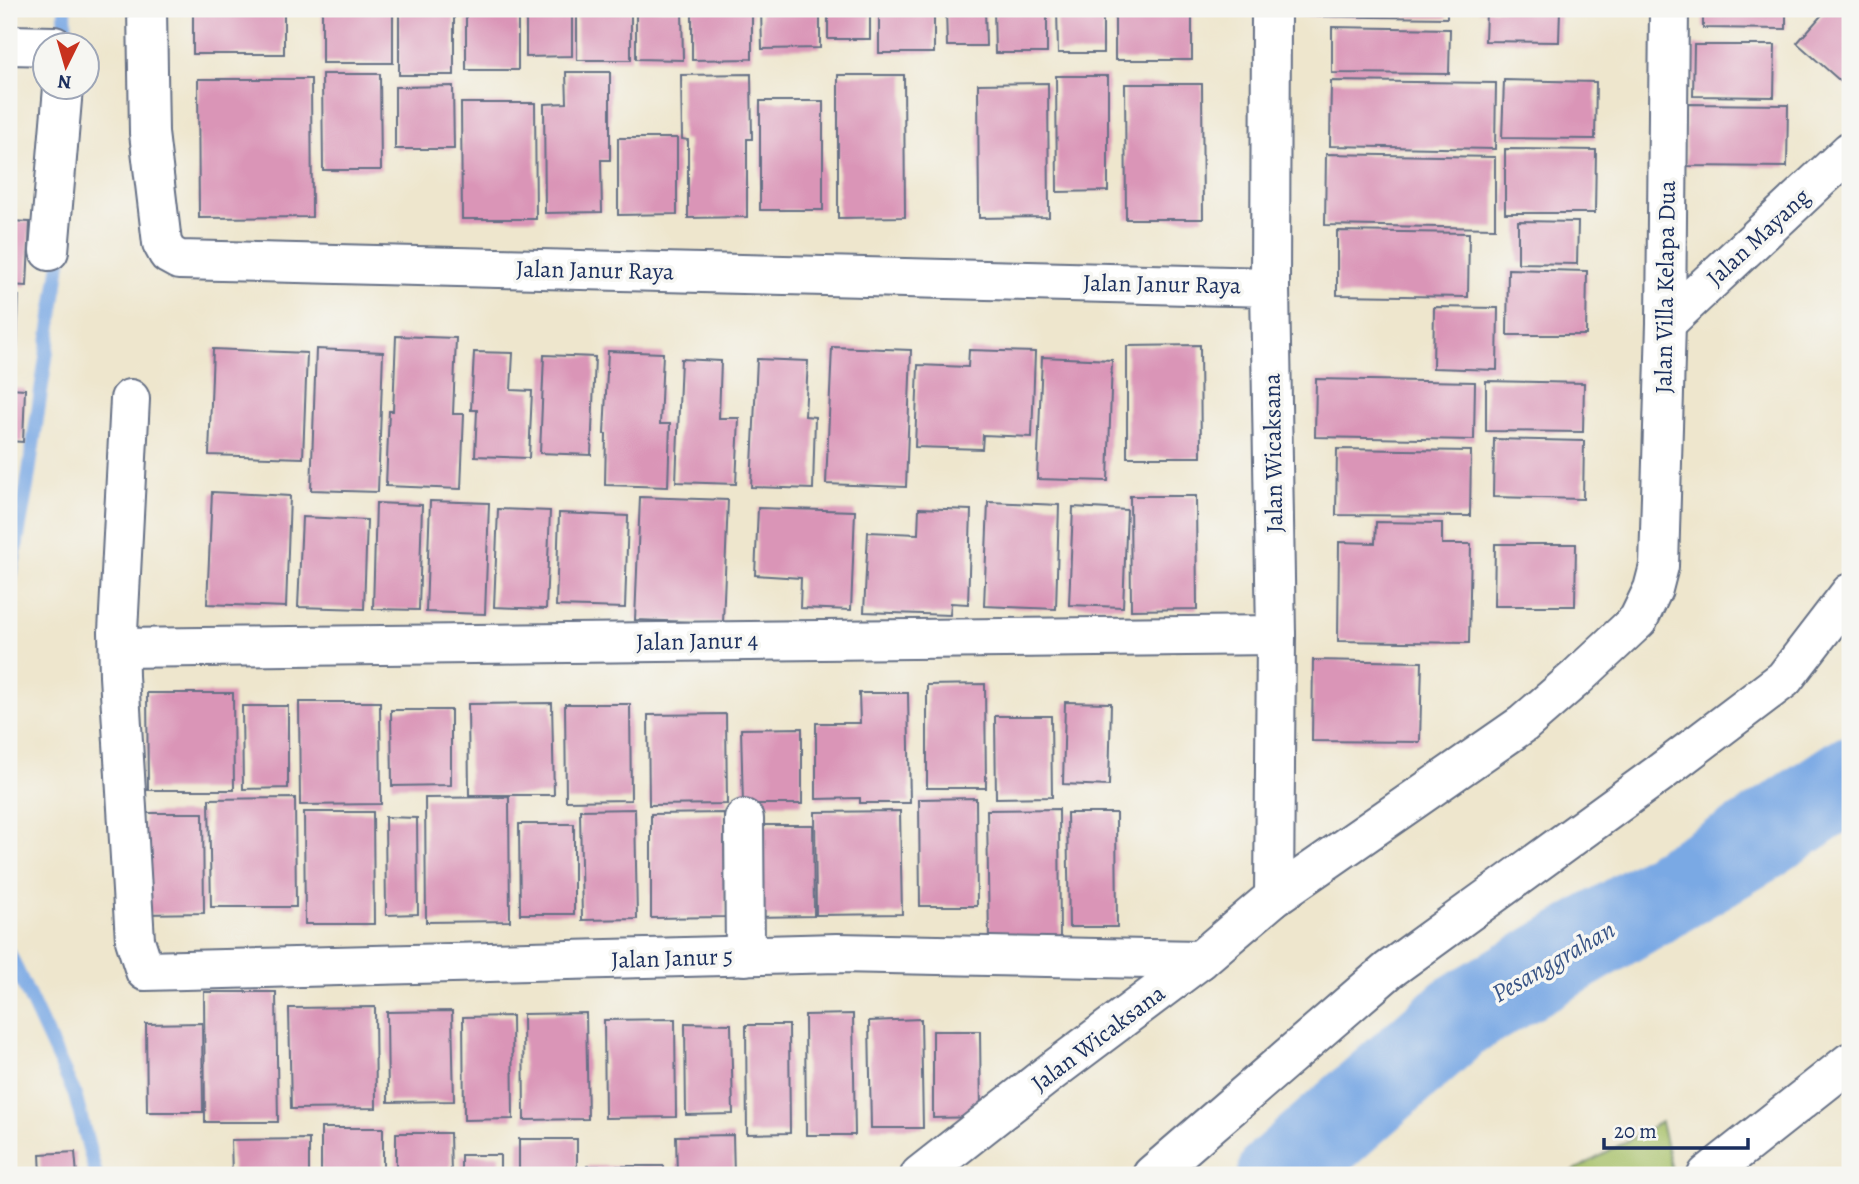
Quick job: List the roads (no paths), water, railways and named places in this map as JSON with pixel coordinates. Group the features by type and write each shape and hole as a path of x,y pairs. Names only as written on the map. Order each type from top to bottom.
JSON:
{"street":[{"name":"Jalan Janur Raya","path":"147,9 149,133 162,243 168,254 179,260 1270,287"},
{"name":"Jalan Wicaksana","path":"1271,9 1270,287 1276,635 1273,898"},
{"name":"Jalan Villa Kelapa Dua","path":"1658,566 1666,323 1669,9"},
{"path":"9,45 32,46"},
{"path":"50,251 62,102"},
{"name":"Jalan Mayang","path":"1666,323 1850,151"},
{"path":"119,648 130,399"},
{"name":"Jalan Wicaksana","path":"920,1175 1200,960 1273,898 1523,724 1638,620 1653,589 1658,566"},
{"path":"1152,1175 1389,971 1784,679 1850,593"},
{"name":"Jalan Janur 4","path":"119,648 1276,635"},
{"name":"Jalan Janur 5","path":"119,648 135,940 145,971 837,953 1200,960"},
{"path":"744,818 745,956"},
{"path":"1707,1175 1850,1062"}],"waterway":[{"path":"65,9 66,32"},
{"path":"9,586 27,486 62,249"},
{"name":"Pesanggrahan","path":"1280,1175 1460,1016 1755,842 1850,779"},
{"path":"9,953 75,1095 96,1175"}]}
